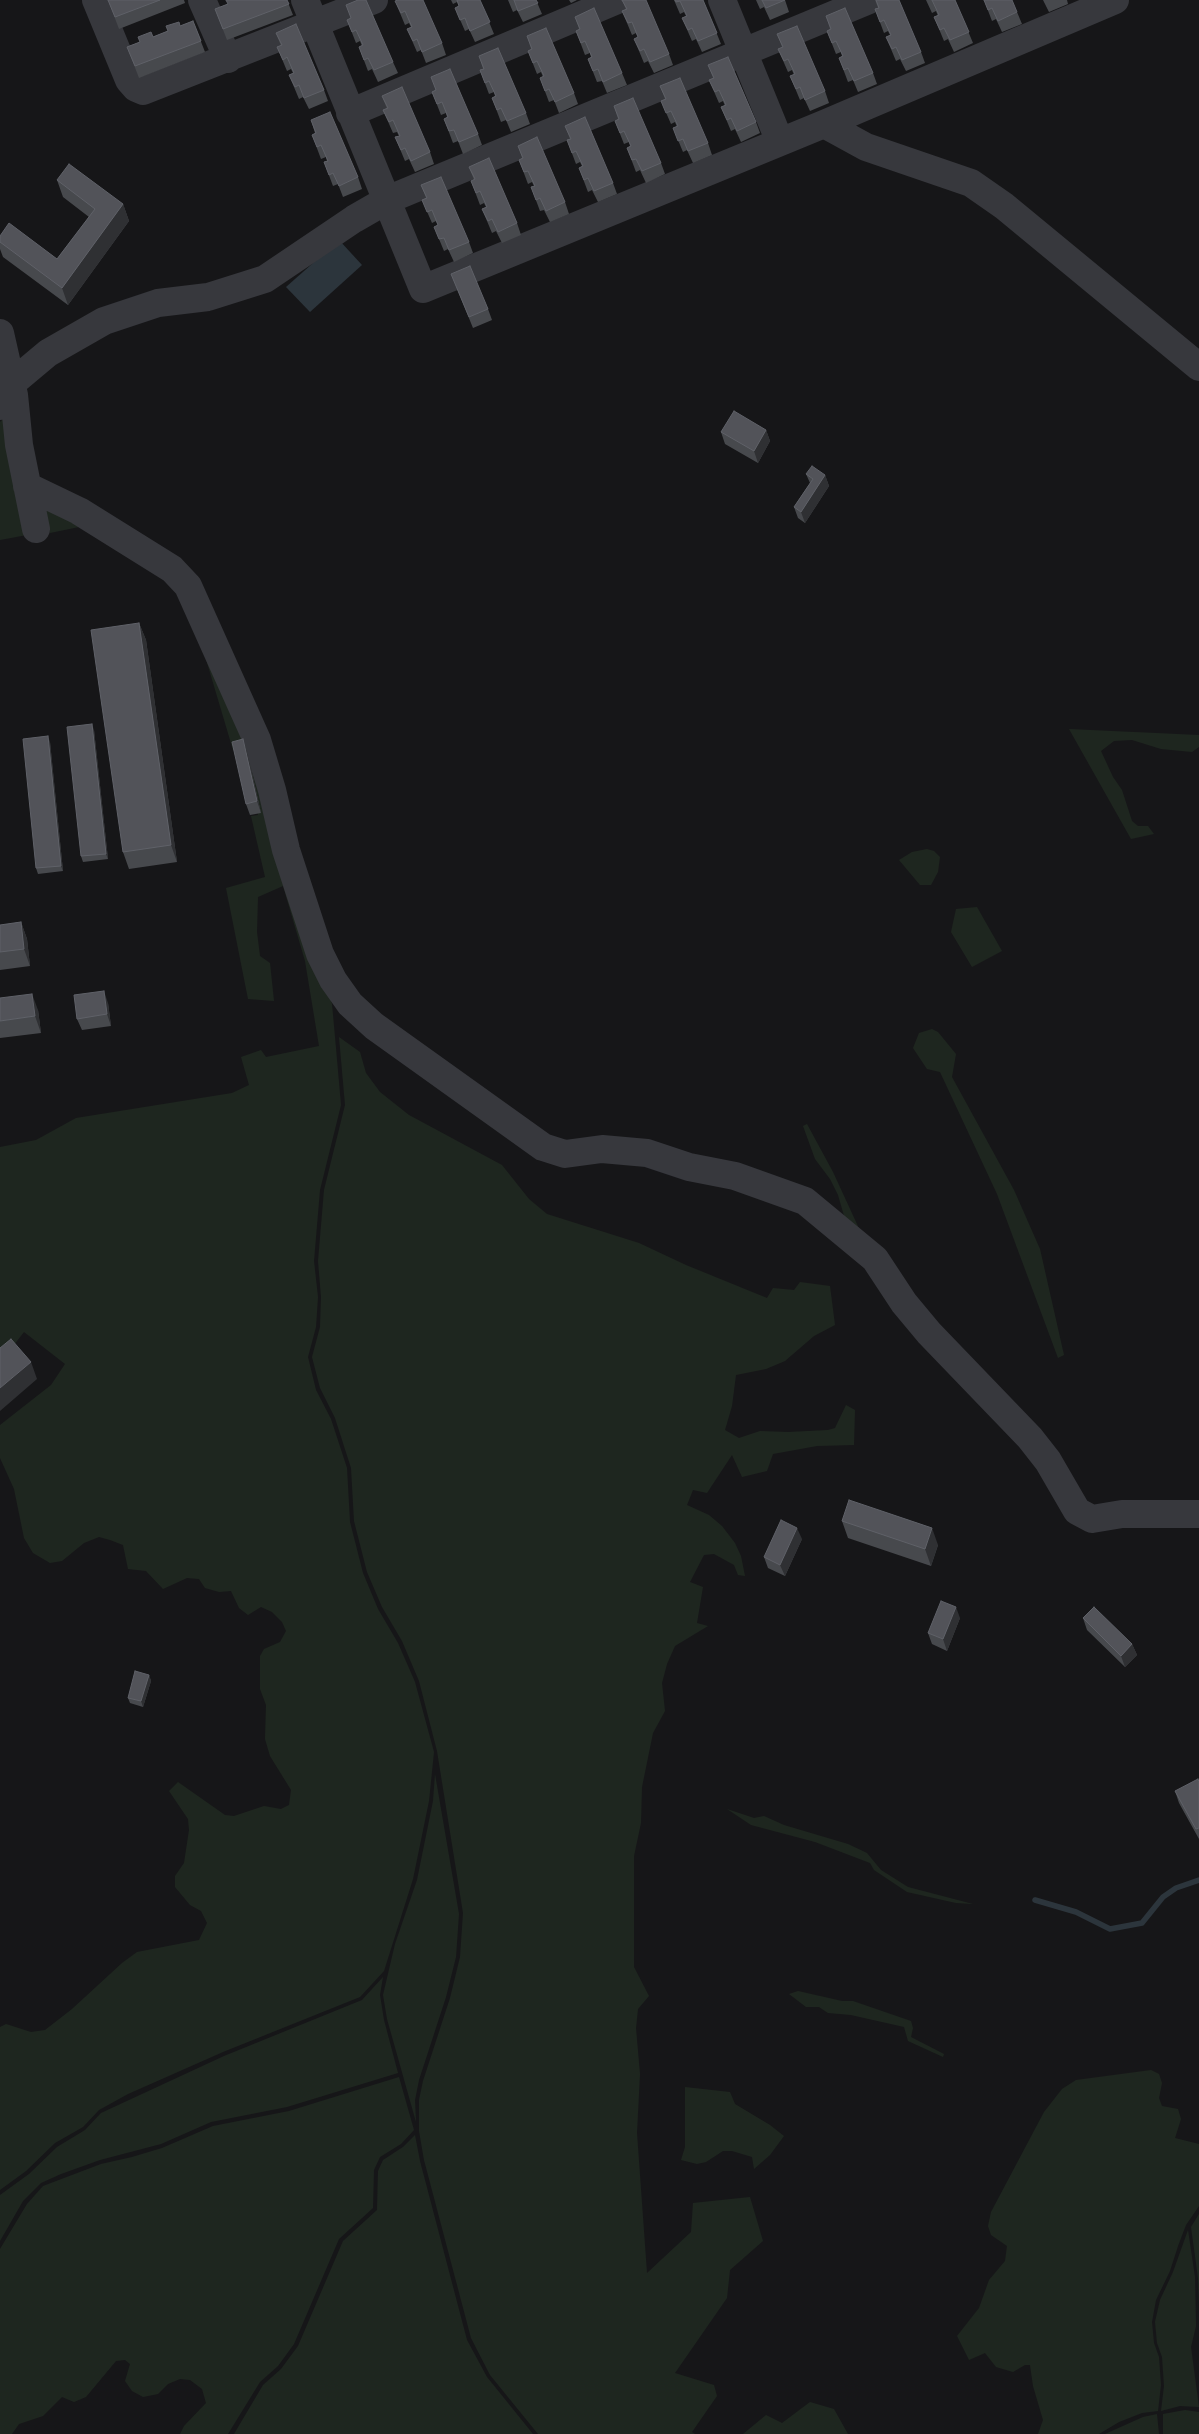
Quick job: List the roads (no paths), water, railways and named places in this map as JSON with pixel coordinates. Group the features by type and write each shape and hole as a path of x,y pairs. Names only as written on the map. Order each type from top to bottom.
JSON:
{"street":[{"path":"96,0 120,59 136,88 143,91 228,59 309,12 374,0"},
{"path":"202,0 228,59"},
{"path":"350,113 618,0"},
{"path":"722,0 780,142"},
{"path":"6,395 48,353 104,321 158,302 208,297 265,279 354,218 387,200 869,0"},
{"path":"309,12 424,289 824,124 1115,0"},
{"path":"824,124 866,147 971,182 1004,206 1199,366"},
{"path":"0,333 6,395 19,445 36,529"},
{"path":"27,486 79,511 172,569 188,586 257,740 272,790 286,850 320,954 333,980 350,1004 374,1026 543,1146 565,1154 602,1149 648,1152 689,1168 735,1176 805,1201 874,1259 904,1303 929,1333 1030,1438 1048,1461 1077,1511 1092,1519 1122,1514 1199,1514"}],"waterway":[{"path":"1035,1900 1076,1912 1110,1929 1142,1923 1163,1897 1176,1888 1199,1880"}]}
